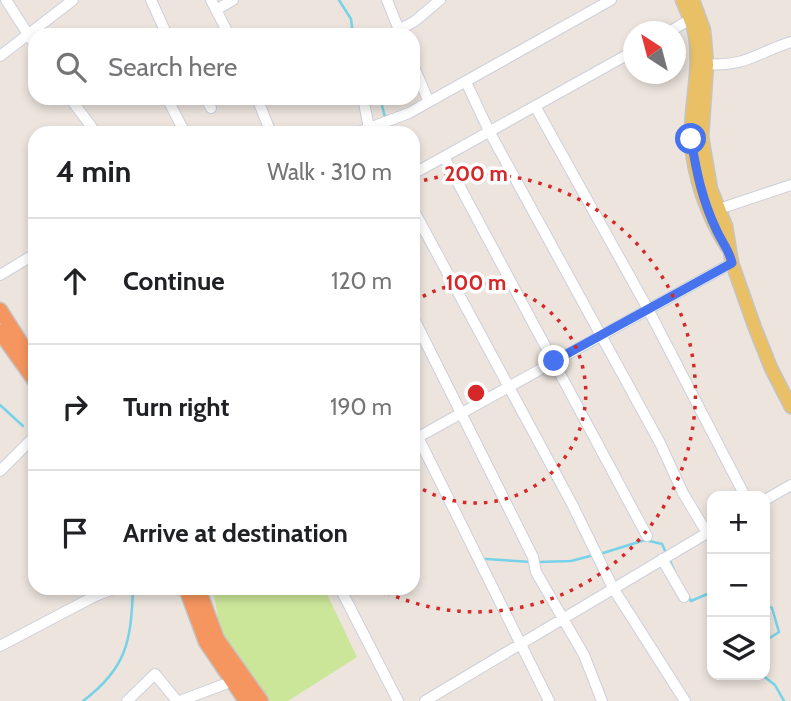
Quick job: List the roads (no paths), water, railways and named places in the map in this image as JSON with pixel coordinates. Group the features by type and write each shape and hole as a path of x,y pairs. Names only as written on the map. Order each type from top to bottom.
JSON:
{"highway":[{"path":"0,310 28,354"},
{"path":"0,332 28,371"},
{"path":"189,595 206,642 247,701"},
{"path":"201,595 217,639 261,701"}],"main road":[{"path":"682,0 704,30 706,64 702,137 711,189 726,226 730,256"},
{"path":"693,0 696,56 691,139 695,166 716,230 730,256 771,368 789,401"}],"street":[{"path":"0,56 28,34 6,0"},
{"path":"36,28 73,0"},
{"path":"151,0 164,28"},
{"path":"211,0 225,28"},
{"path":"216,10 233,0"},
{"path":"387,0 398,28"},
{"path":"406,28 440,0"},
{"path":"583,0 590,11"},
{"path":"374,126 429,102 611,0"},
{"path":"686,22 694,18"},
{"path":"706,64 740,63 772,48 791,43"},
{"path":"420,170 623,57"},
{"path":"420,81 429,102"},
{"path":"466,82 489,131 660,443 683,493 707,528"},
{"path":"75,105 91,126"},
{"path":"171,105 181,126"},
{"path":"260,105 268,126"},
{"path":"364,105 369,126"},
{"path":"535,106 648,309 743,491"},
{"path":"443,156 647,536"},
{"path":"719,209 791,185"},
{"path":"420,222 572,503 613,588 685,701"},
{"path":"420,432 461,413 648,309 730,256"},
{"path":"0,275 28,258"},
{"path":"420,331 533,557 536,572 584,655 602,701"},
{"path":"0,471 28,443"},
{"path":"420,447 549,701"},
{"path":"770,497 791,485"},
{"path":"425,701 707,534"},
{"path":"666,556 684,597"},
{"path":"0,646 98,595"},
{"path":"344,595 398,701"},
{"path":"128,701 151,675 156,674 179,701 233,681"}],"waterway":[{"path":"339,0 351,19 352,28"},
{"path":"382,105 385,117"},
{"path":"0,405 23,426"},
{"path":"600,554 645,540 662,544 666,553"},
{"path":"538,562 571,561 594,555"},
{"path":"486,559 532,562"},
{"path":"669,559 675,572"},
{"path":"688,596 691,601 707,594"},
{"path":"83,701 98,689 118,665 128,638 133,595"},
{"path":"770,607 779,632 770,638"},
{"path":"768,680 775,685 784,701"}]}
